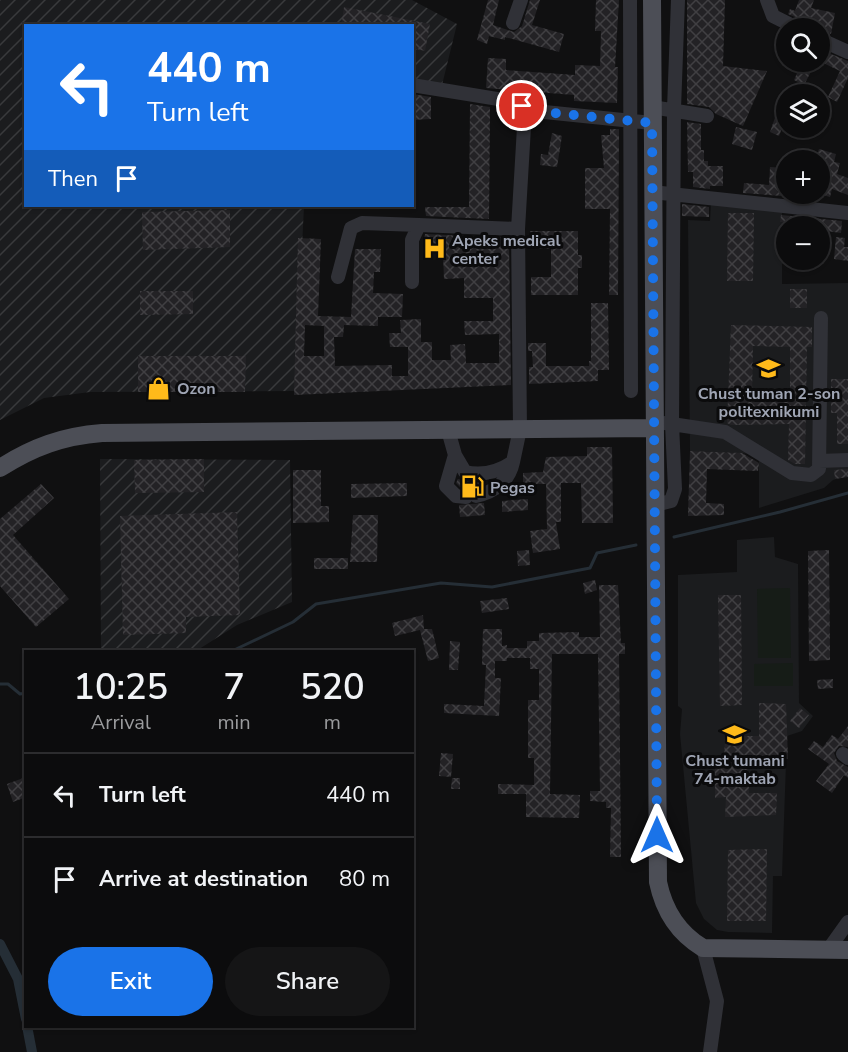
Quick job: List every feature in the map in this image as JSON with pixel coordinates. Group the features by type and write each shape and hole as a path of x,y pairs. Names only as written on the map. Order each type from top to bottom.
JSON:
{"main road":[{"path":"652,0 652,192 660,424 655,505 658,882 661,896 673,920 690,940 703,948 848,950"},
{"path":"0,468 34,448 56,440 102,433 520,429 660,424"}],"street":[{"path":"513,23 520,0"},
{"path":"630,0 631,391"},
{"path":"678,0 674,194 660,424 724,432 792,473 811,475 819,469 822,318"},
{"path":"767,0 773,16 777,18"},
{"path":"830,44 848,52"},
{"path":"414,85 516,102 525,110 631,121 674,109 707,116"},
{"path":"455,455 446,486 456,496 487,494 503,483 510,474 520,429 518,229 525,110"},
{"path":"652,192 848,213"},
{"path":"338,277 351,228 362,223 518,229"},
{"path":"412,282 412,240 420,225"},
{"path":"448,430 455,455 465,472 476,474 501,470 513,462"},
{"path":"819,461 848,460"},
{"path":"828,950 848,922"},
{"path":"703,948 717,1001 710,1052"}],"shaded area":[{"path":"0,0 412,0 457,24 441,89 414,89 414,24 24,24 24,207 304,207 295,391 90,392 44,398 0,420"},
{"name":"Chust tuman 2-son politexnikumi","path":"711,202 782,211 782,216 776,216 776,270 782,270 782,284 848,283 848,475 833,480 824,488 759,508 759,454 690,451 688,220 710,221"},
{"path":"100,459 290,460 292,602 237,625 198,650 101,650"},
{"name":"Chust tumani 74-maktab","path":"774,537 775,557 798,564 799,703 813,716 802,731 787,736 782,876 773,876 772,933 728,932 717,930 704,919 696,903 680,734 682,709 678,706 678,575 737,572 737,540"},
{"path":"790,588 791,658 758,658 757,589"},
{"path":"793,663 793,686 754,686 754,664"}],"building":[{"path":"488,0 499,0 493,25 514,32 522,26 530,0 540,0 532,25 564,34 559,52 505,37 505,40 489,36 487,44 477,40"},
{"path":"596,0 619,0 615,67 618,67 617,103 574,101 574,95 486,88 488,58 506,59 506,70 575,75 575,65 600,66 601,31 595,31"},
{"path":"687,0 725,0 723,66 767,71 743,126 716,114 709,107 687,104"},
{"path":"799,0 814,0 811,8 835,13 831,34 830,18 797,18 788,14 790,9 795,11"},
{"path":"344,7 430,24 425,51 414,48 414,24 341,24"},
{"path":"830,54 848,61 848,78 837,102 830,98 830,93 840,71 830,66"},
{"path":"798,72 811,72 805,84 794,80"},
{"path":"414,94 431,97 431,119 414,120"},
{"path":"470,104 490,107 489,219 426,216 425,207 469,207"},
{"path":"776,115 776,135 770,132"},
{"path":"687,122 701,124 701,150 704,150 704,161 708,161 708,166 723,166 723,186 710,186 710,189 693,187 693,172 688,172"},
{"path":"736,127 757,132 752,150 732,144"},
{"path":"610,129 619,129 618,295 609,295 610,209 585,209 585,168 604,168 601,135 610,135"},
{"path":"552,133 562,136 557,167 540,165 541,154 548,155"},
{"path":"830,152 836,154 834,162 840,163 837,174 848,178 848,195 832,189 830,197"},
{"path":"770,167 776,167 776,196 743,193 744,183 769,185"},
{"path":"682,204 709,207 709,217 682,216"},
{"path":"230,210 230,247 143,250 142,212"},
{"path":"728,213 754,213 753,281 727,281"},
{"path":"830,220 842,221 841,233 830,232"},
{"path":"530,231 578,231 578,255 582,255 582,268 578,268 578,295 531,295 531,277 551,277 551,249 530,249"},
{"path":"425,234 509,238 511,385 294,395 298,238 321,239 318,316 351,317 355,249 381,249 380,272 374,272 373,293 403,294 402,317 378,317 378,326 344,325 343,337 334,337 335,366 392,365 392,376 408,376 408,347 390,347 389,333 401,333 400,320 421,319 421,342 432,342 432,360 451,360 450,345 465,344 466,363 499,363 499,334 465,335 464,321 493,321 493,298 464,298 464,278 444,279 443,253 423,253","holes":["305,325 324,326 324,356 304,356"]},
{"path":"836,237 845,238 844,247 848,247 848,261 834,259"},
{"path":"790,289 807,289 807,308 790,308"},
{"path":"140,291 193,291 193,314 140,315"},
{"path":"591,303 608,303 609,370 598,370 598,381 529,384 529,367 533,367 532,351 528,351 528,343 546,343 546,366 589,366 589,361 591,361"},
{"path":"731,325 812,327 812,347 807,347 805,464 795,464 788,460 789,424 731,425 727,423","holes":["753,346 790,347 790,395 752,394"]},
{"path":"138,356 246,356 245,392 138,392"},
{"path":"831,379 848,379 848,444 837,444 837,413 831,413"},
{"path":"587,447 612,447 613,523 582,523 581,483 561,483 561,522 556,522 560,549 533,553 530,531 547,529 546,484 523,484 523,473 543,472 546,457 587,456"},
{"path":"690,451 742,453 759,463 758,471 707,469 706,503 724,504 724,515 688,516"},
{"path":"204,459 204,492 135,493 134,460"},
{"path":"848,469 848,477 835,479 834,470"},
{"path":"293,470 321,470 321,506 329,506 329,522 293,523"},
{"path":"458,479 486,483 470,489 460,487 456,483"},
{"path":"407,483 407,496 351,498 351,484"},
{"path":"41,484 54,498 13,535 69,599 36,627 0,586 0,519"},
{"path":"528,499 528,510 502,512 502,501"},
{"path":"484,503 485,515 460,517 459,505"},
{"path":"237,512 240,615 186,617 186,633 123,635 120,516"},
{"path":"353,515 378,515 377,562 350,562"},
{"path":"529,550 530,565 518,566 517,551"},
{"path":"829,550 830,660 809,661 808,551"},
{"path":"314,558 348,558 348,569 314,569"},
{"path":"595,580 597,590 585,594 583,583"},
{"path":"599,585 618,585 621,643 625,643 625,654 619,654 621,857 610,857 611,808 606,808 606,802 590,801 590,791 600,791 598,654 552,654 550,794 580,795 579,818 526,817 526,794 498,794 498,784 534,785 534,758 528,758 528,700 539,700 539,669 530,669 530,658 507,658 507,661 495,661 495,678 501,678 499,716 444,713 444,704 484,706 486,665 482,665 483,629 502,629 502,646 507,645 507,648 527,648 527,641 539,641 539,633 579,632 579,637 600,637"},
{"path":"718,595 741,595 742,705 720,706"},
{"path":"507,598 509,609 482,613 480,601"},
{"path":"423,615 424,629 432,629 439,658 428,661 420,630 395,636 392,623"},
{"path":"450,641 460,642 458,670 449,670"},
{"path":"833,679 833,688 818,689 817,680"},
{"path":"759,703 786,704 788,759 748,759 749,793 777,793 776,815 725,817 726,797 715,798 715,764 724,762 725,736 759,736"},
{"path":"800,708 809,715 799,728 790,721"},
{"path":"848,726 848,747 839,746 834,753 837,761 848,767 848,778 844,775 832,793 816,781 829,764 808,749 814,741 823,747 832,735 838,739"},
{"path":"441,753 453,754 451,777 439,776"},
{"path":"24,778 24,798 13,802 7,784"},
{"path":"452,778 460,778 460,789 451,789"},
{"path":"767,849 766,921 727,921 728,850"}],"waterway":[{"path":"674,537 848,493"},
{"path":"234,650 293,622 316,604 441,583 492,587 590,568 597,553 636,545"},
{"path":"0,684 8,684 20,694 24,693"},
{"path":"0,944 18,979 24,1009"},
{"path":"27,1028 32,1052"}],"place":[{"name":"Apeks medical center","path":"434,249"},
{"name":"Chust tuman 2-son politexnikumi","path":"769,368"},
{"name":"Ozon","path":"159,388"},
{"name":"Pegas","path":"472,487"},
{"name":"Chust tumani 74-maktab","path":"735,735"}],"route":[{"path":"522,106 525,110 652,123 657,835"}]}
